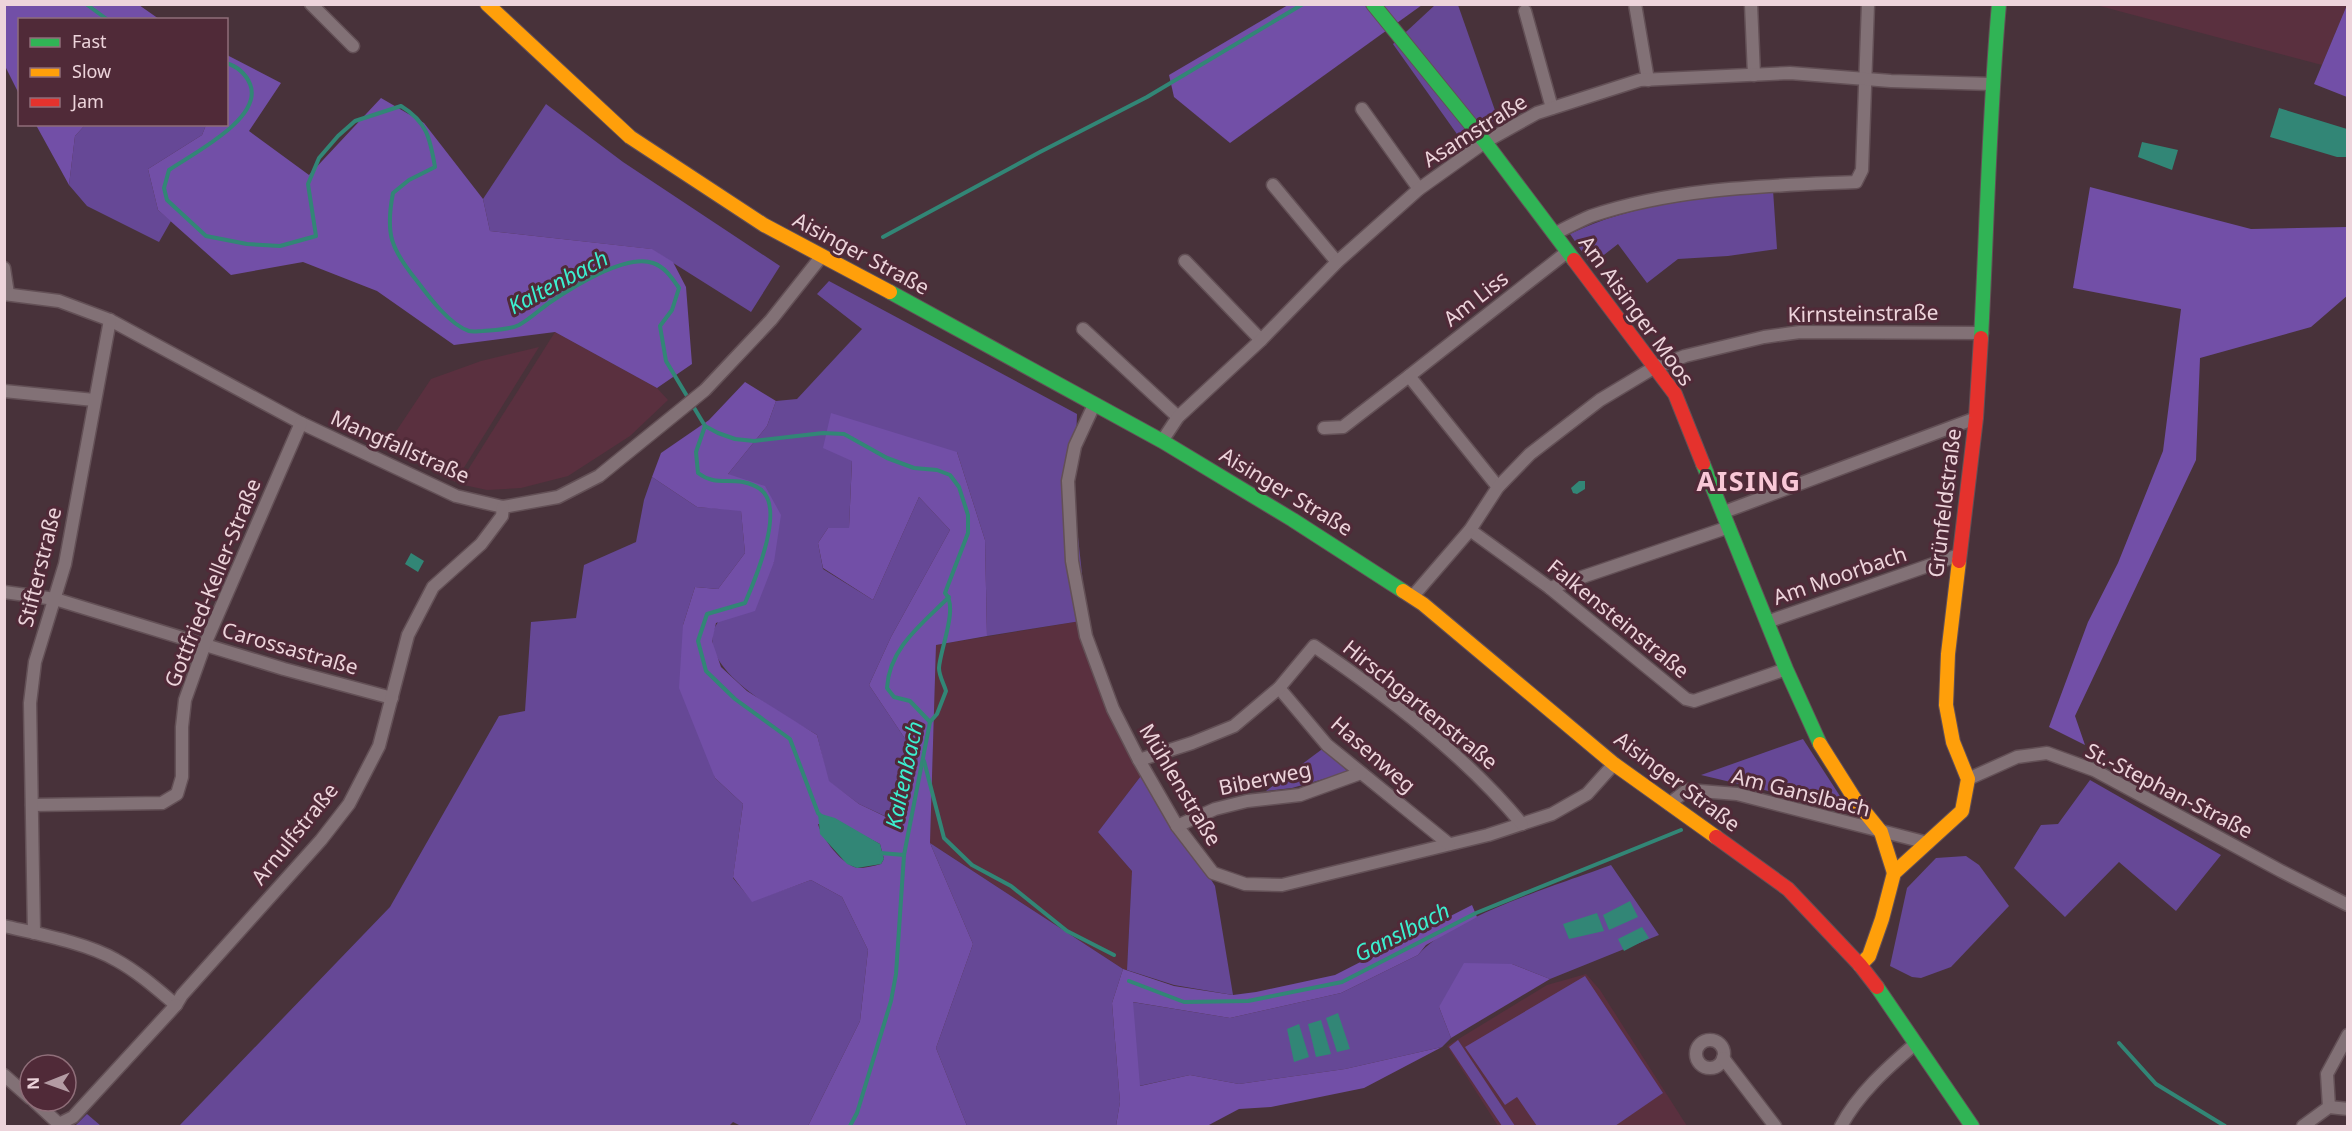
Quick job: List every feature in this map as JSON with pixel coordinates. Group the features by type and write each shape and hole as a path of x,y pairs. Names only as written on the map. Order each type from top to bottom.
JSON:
{"street":[{"path":"311,4 353,46"},
{"name":"Aisinger Straße","path":"487,4 630,137 764,225 1162,441 1413,596 1614,764 1788,889 1860,964 1972,1126"},
{"name":"Am Aisinger Moos","path":"1373,4 1485,142 1675,394 1786,669 1816,737 1856,801 1881,832 1894,873"},
{"path":"1635,4 1648,80"},
{"path":"1751,4 1754,75"},
{"path":"1554,234 1590,217 1654,198 1729,188 1856,182 1863,170 1868,4"},
{"name":"Grünfeldstraße","path":"1968,779 1953,742 1946,705 1948,654 1976,418 1982,333 1992,84 1999,4"},
{"name":"Asamstraße","path":"1525,10 1552,108"},
{"name":"Asamstraße","path":"1162,441 1178,417 1261,340 1337,262 1419,189 1485,142 1537,113 1640,80 1790,73 1866,80 1992,84"},
{"name":"Asamstraße","path":"1362,109 1419,189"},
{"path":"1273,185 1337,262"},
{"name":"Am Liss","path":"1324,428 1343,427 1567,252"},
{"name":"Mangfallstraße","path":"6,294 59,301 80,307 110,320 301,423 456,496 503,507 558,497 598,476 672,418 705,390 771,320 821,257"},
{"path":"1185,261 1261,340"},
{"path":"4,268 6,294"},
{"name":"Stifterstraße","path":"34,933 32,679 35,662 65,564 110,320"},
{"path":"1083,329 1178,417"},
{"name":"Kirnsteinstraße","path":"1413,596 1470,530 1498,487 1530,454 1600,400 1655,367 1685,356 1764,337 1800,332 1982,333"},
{"path":"1409,376 1498,487"},
{"path":"4,391 94,400"},
{"name":"Mühlenstraße","path":"1094,405 1075,446 1068,481 1072,561 1086,636 1113,709 1139,760 1177,826 1213,873 1245,884 1282,885 1449,844 1552,814 1587,794 1614,764"},
{"path":"1724,512 1976,418"},
{"name":"Gottfried-Keller-Straße","path":"32,805 162,803 177,794 182,777 182,727 186,700 205,644 301,423"},
{"name":"Arnulfstraße","path":"58,1125 74,1117 176,1005 182,995 321,840 349,804 379,746 408,635 433,587 482,544 502,516 503,507"},
{"path":"1550,588 1729,527"},
{"name":"Falkensteinstraße","path":"1470,530 1550,588 1686,699 1694,701 1786,669"},
{"name":"Am Moorbach","path":"1767,622 1959,555"},
{"name":"Carossastraße","path":"4,592 55,599 284,669 392,698"},
{"name":"Hirschgartenstraße","path":"1139,760 1192,744 1234,726 1279,688 1314,645 1375,687 1494,790 1522,824"},
{"name":"Hasenweg","path":"1279,688 1327,744 1449,844"},
{"name":"St.-Stephan-Straße","path":"1968,779 2017,757 2047,753 2094,770 2348,905"},
{"name":"Biberweg","path":"1177,826 1215,809 1247,801 1300,795 1361,773"},
{"path":"1860,964 1869,956 1894,873 1962,811 1968,779"},
{"name":"Am Ganslbach","path":"1669,804 1688,790 1737,794 1928,843"},
{"path":"4,926 34,933 115,959 139,974 176,1005"},
{"path":"2329,1107 2327,1074 2348,1035"},
{"path":"1841,1126 1862,1094 1915,1044"},
{"path":"1723,1058 1775,1126"},
{"path":"4,1075 18,1087"},
{"path":"2303,1126 2329,1107 2348,1109"},
{"path":"46,1113 58,1125"}],"shaded area":[{"path":"4,5 139,5 158,18 18,18 18,92 5,66"},
{"path":"1288,5 1422,5 1230,143 1174,97 1169,75"},
{"path":"1435,5 1458,5 1498,119 1464,144 1393,44"},
{"path":"2096,5 2347,5 2322,65"},
{"path":"2348,5 2347,97 2314,84"},
{"path":"228,56 281,83 249,131 309,175 381,98 424,123 483,199 490,231 652,249 673,262 686,287 692,364 657,388 555,332 454,345 377,291 303,262 231,275 158,210 148,169 202,135 206,126 228,126"},
{"path":"546,104 623,162 780,266 751,312 651,249 490,231 483,199"},
{"path":"2279,108 2347,129 2347,157 2337,157 2270,137"},
{"path":"37,126 84,126 75,136 69,185"},
{"path":"84,126 206,126 202,135 148,169 158,210 171,221 159,242 87,206 69,185 75,136"},
{"path":"2142,142 2178,150 2172,170 2138,157"},
{"path":"2090,187 2251,229 2347,227 2348,295 2311,327 2200,358 2196,460 2075,716 2085,745 2049,727 2088,622 2118,563 2163,451 2181,309 2073,288"},
{"path":"1773,190 1777,249 1728,256 1678,259 1647,283 1618,244 1591,265 1570,234 1619,215 1669,203"},
{"path":"829,281 1077,414 1074,500 1087,620 987,636 985,540 957,452 852,460 849,528 828,528 818,543 823,569 873,600 919,497 950,530 891,637 869,685 918,758 904,825 859,804 828,781 817,735 745,688 728,672 716,656 712,639 718,622 724,614 774,562 728,474 767,426 776,401 797,399 862,329 817,294"},
{"path":"555,332 657,388 668,400 630,436 568,476 521,488 487,490 459,484"},
{"path":"539,347 455,482 389,442 431,379 481,361"},
{"path":"745,382 776,401 767,426 728,474 765,486 781,515 774,562 755,611 716,623 712,641 721,667 747,691 817,735 829,781 859,804 903,825 918,758 869,685 891,637 950,530 919,497 873,600 823,568 818,543 828,528 849,528 852,461 823,448 831,413 957,452 985,540 987,636 936,645 930,843 973,944 936,1048 967,1126 808,1126 860,1021 868,950 842,897 811,880 752,902 733,877 743,804 715,778 679,688 683,625 695,587 718,589 745,553 741,511 697,507 652,477 661,453 709,420","holes":["818,824 857,832 880,844 884,859 881,864 858,868 852,866 840,857 828,843"]},
{"path":"652,477 697,507 741,510 745,553 718,589 695,587 683,625 715,778 743,804 733,878 752,901 811,880 842,897 868,950 860,1021 808,1126 741,1126 733,1122 729,1126 179,1126 390,907 499,716 525,711 531,622 576,618 584,565 636,542 644,500"},
{"path":"1579,481 1585,481 1585,489 1577,494 1573,493 1571,488"},
{"path":"411,553 424,561 418,572 405,564"},
{"path":"1087,620 1091,640 1144,772 1098,832 1132,871 1127,970 930,843 936,645"},
{"path":"1803,739 1849,810 1701,775"},
{"path":"1325,747 1348,772 1292,788 1266,791"},
{"path":"1144,772 1215,886 1233,995 1174,985 1127,970 1132,871 1098,832"},
{"path":"2090,780 2221,855 2176,911 2119,862 2065,917 2014,868 2041,825 2058,824"},
{"path":"818,813 835,818 880,844 884,859 881,864 857,868 847,864 820,834"},
{"path":"930,843 1123,969 1112,1003 1120,1102 1116,1126 967,1126 936,1048 973,944"},
{"path":"1966,856 1979,865 2009,906 1951,967 1921,978 1912,977 1890,966 1907,888 1936,858"},
{"path":"1611,865 1659,935 1550,979 1512,964 1439,1007 1451,1038 1442,1047 1345,1069 1239,1084 1190,1075 1139,1086 1132,1002 1230,1018 1341,993 1418,955 1433,941 1480,915"},
{"path":"1630,901 1638,917 1609,930 1603,915"},
{"path":"1472,905 1477,917 1426,945 1418,955 1341,993 1230,1018 1133,1002 1140,1086 1190,1075 1239,1084 1345,1069 1442,1047 1364,1088 1271,1107 1239,1109 1207,1126 1116,1126 1120,1102 1112,1003 1123,969 1174,986 1233,995 1256,992 1335,975"},
{"path":"1597,913 1604,931 1569,939 1563,924"},
{"path":"1642,927 1649,938 1624,951 1618,939"},
{"path":"1464,963 1512,964 1550,979 1451,1038 1439,1007"},
{"path":"1586,974 1600,990 1687,1126 1498,1126 1447,1046 1547,985"},
{"path":"1585,976 1663,1093 1615,1126 1537,1126 1517,1097 1505,1105 1465,1047"},
{"path":"1338,1013 1350,1049 1337,1052 1326,1018"},
{"path":"1321,1020 1331,1054 1316,1057 1308,1024"},
{"path":"1299,1024 1309,1057 1294,1062 1287,1029"},
{"path":"1458,1040 1515,1126 1502,1126 1449,1047"},
{"path":"87,1114 101,1126 75,1126"}],"waterway":[{"name":"Kaltenbach","path":"86,4 105,18"},
{"path":"883,237 1147,97 1303,4"},
{"name":"Kaltenbach","path":"228,64 241,71 250,84 251,97 246,110 237,122 223,134 169,170 164,188 167,200 206,236 247,244 280,246 316,236 308,184 319,158 355,121 401,106 417,118 426,132 435,167 409,180 393,193 390,220 392,240 408,270 447,317 462,328 472,331 515,327 584,281 614,267 642,261 653,263 665,270 679,288 672,310 660,326 666,361 705,426 735,439 754,441 823,433 844,434 887,458 914,468 937,470 950,475 959,487 968,515 968,533 945,593 949,599 950,618 939,668 946,691 937,714 930,722 904,855 896,974 891,1001 857,1113 850,1126"},
{"path":"705,426 696,452 698,473 709,479 743,482 760,489 767,498 770,511 766,544 745,603 707,614 698,641 706,671 735,699 790,739 818,813 822,817"},
{"path":"930,722 910,701 894,697 887,688 889,674 900,649 918,627 949,597"},
{"name":"Ganslbach","path":"924,761 944,838 972,865 1011,886 1067,931 1114,955"},
{"name":"Ganslbach","path":"1129,981 1184,1002 1248,1001 1342,982 1476,913 1681,830"},
{"path":"881,853 904,855"},
{"name":"Ganslbach","path":"2119,1043 2156,1084 2225,1126"}],"traffic: fast":[{"path":"1373,4 1485,142 1574,260"},
{"path":"1981,338 1990,129 1999,4"},
{"path":"890,292 1162,441 1293,520 1403,591"},
{"path":"1703,464 1786,669 1820,744"},
{"path":"1877,987 1972,1126"}],"traffic: slow":[{"path":"487,4 630,137 764,225 890,292"},
{"path":"1860,965 1869,956 1894,873 1962,811 1968,779 1953,742 1946,705 1948,654 1959,561"},
{"path":"1403,591 1423,604 1614,764 1716,837"},
{"path":"1820,744 1856,801 1881,832 1894,873"}],"traffic: jam":[{"path":"1574,260 1675,394 1703,464"},
{"path":"1959,561 1976,418 1981,338"},
{"path":"1716,837 1788,889 1860,965 1877,987"}],"district":[{"name":"AISING","path":"1749,482"}]}
